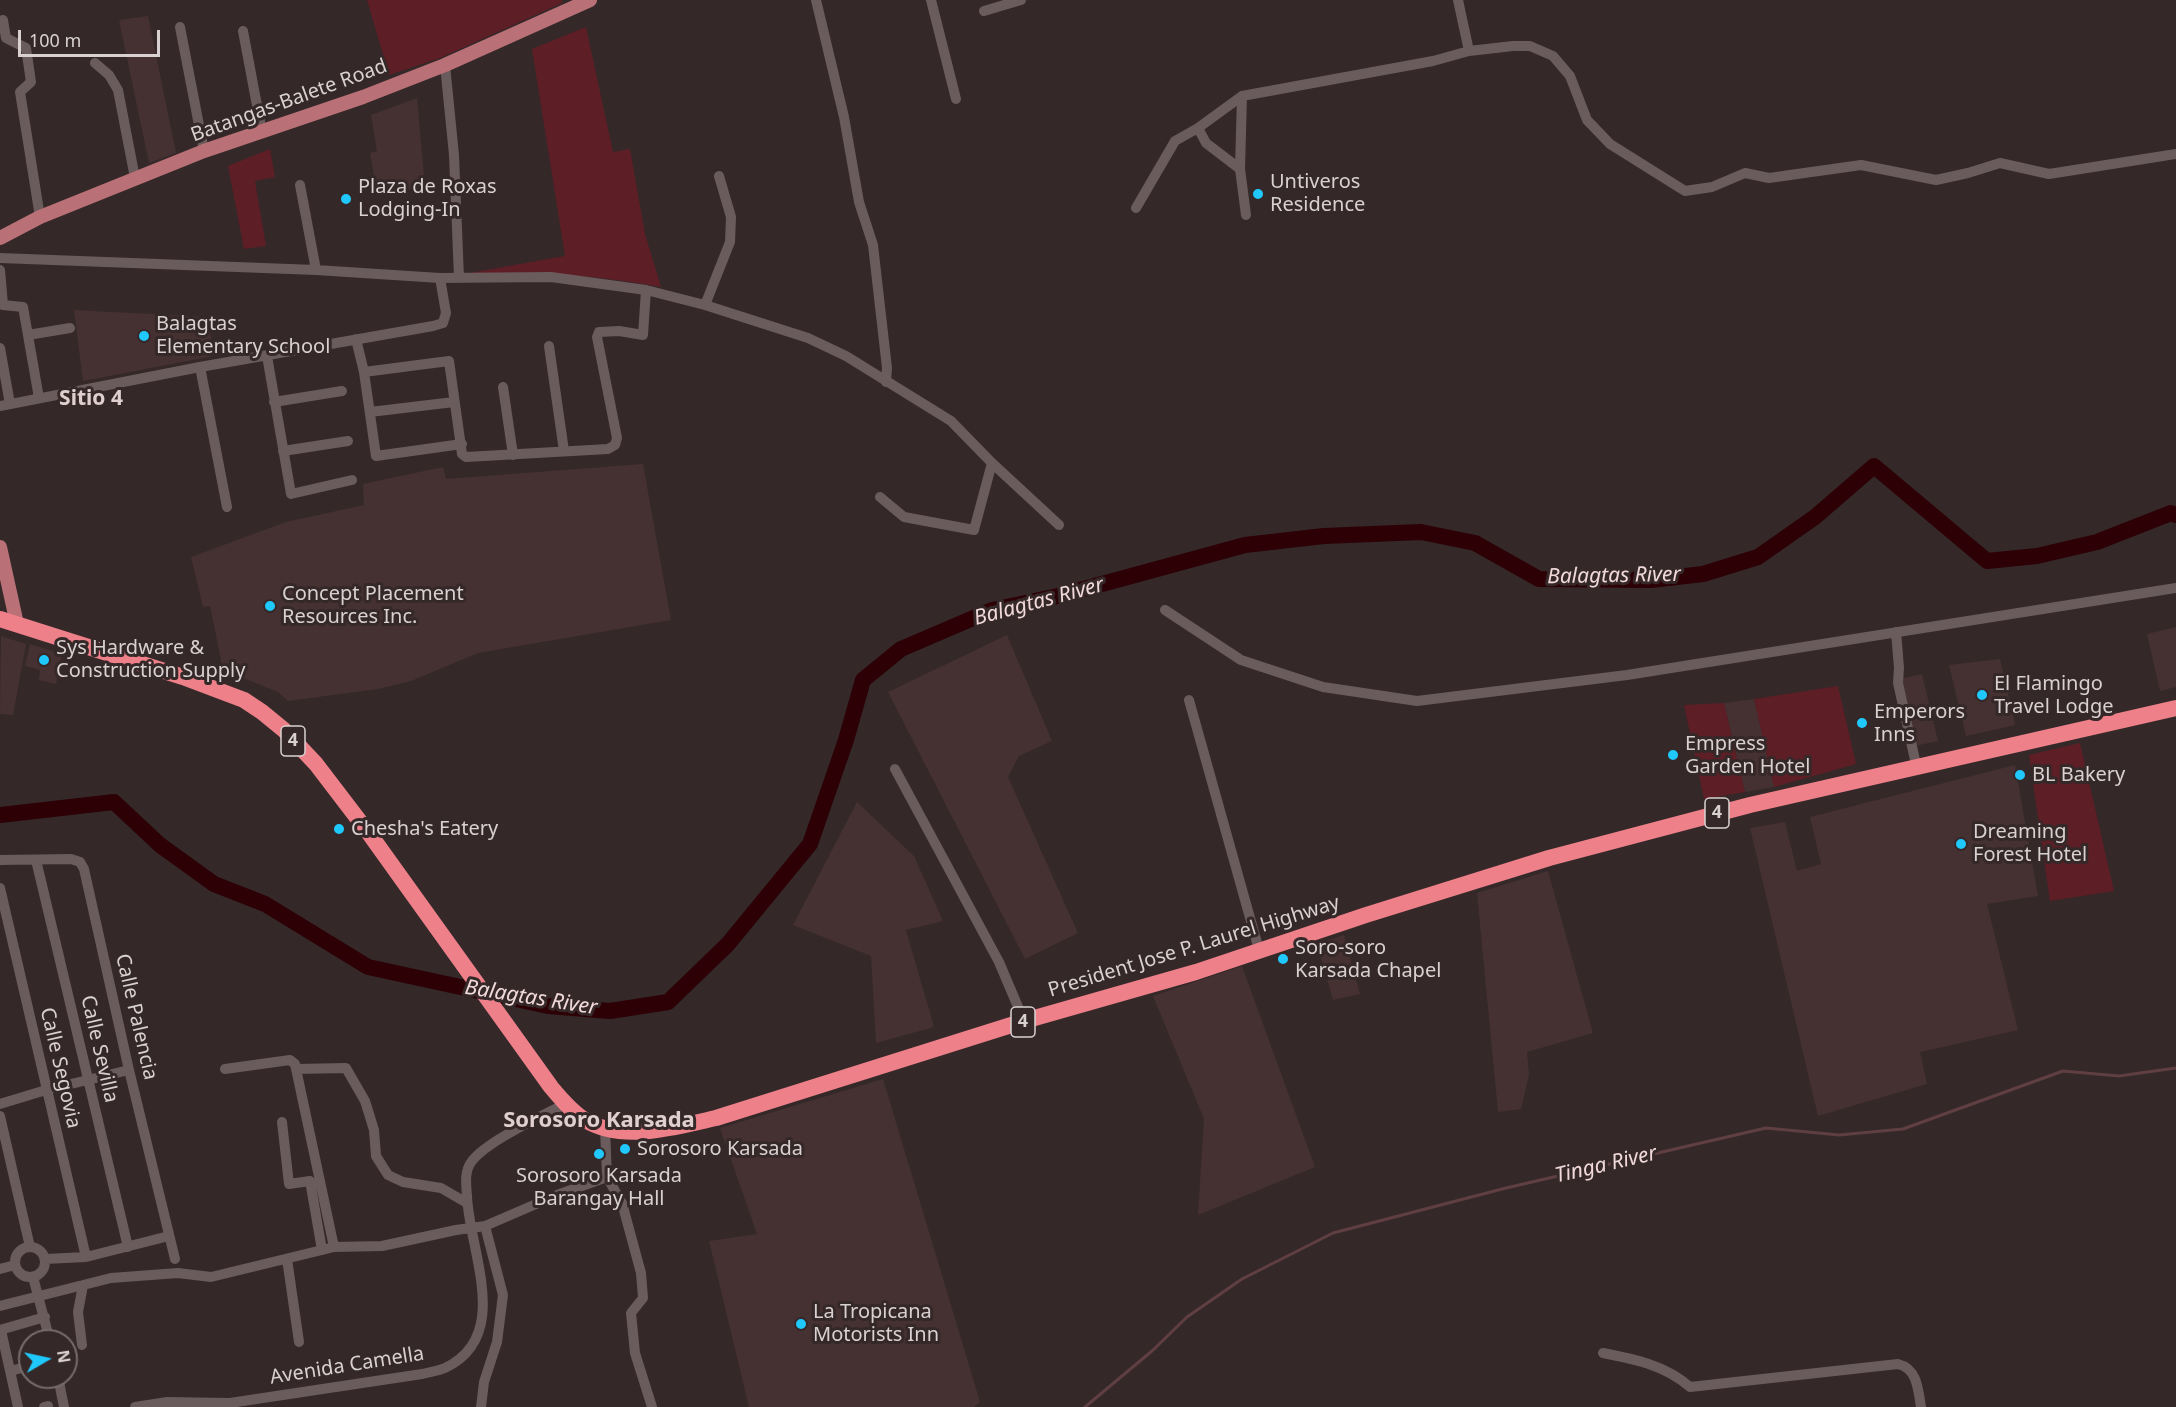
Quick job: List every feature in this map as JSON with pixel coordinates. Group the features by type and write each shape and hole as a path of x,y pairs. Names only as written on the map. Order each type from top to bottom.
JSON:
{"highway":[{"name":"President Jose P. Laurel Highway","path":"0,619 193,681 244,700 284,730 316,764 371,836 551,1088 584,1119 621,1132 641,1131 716,1118 1024,1021 1196,972 1483,878 1614,840 1773,800 1917,769 2176,708"}],"main road":[{"name":"Batangas-Balete Road","path":"0,238 40,217 204,151 445,65 590,0"},
{"path":"0,547 16,624"}],"street":[{"path":"816,0 844,117 859,202 873,245 887,368 886,381"},
{"path":"931,0 956,99"},
{"path":"984,11 1021,0"},
{"path":"1458,0 1470,51"},
{"path":"3,20 6,38 26,48 31,82 20,92 40,217"},
{"path":"180,27 204,151"},
{"path":"243,31 262,132"},
{"path":"1136,208 1175,141 1198,128 1242,96 1433,61 1470,51 1513,46 1530,46 1553,56 1570,76 1587,120 1610,144 1685,191 1712,187 1745,173 1770,178 1861,165 1936,180 1968,174 2000,163 2049,174 2176,154"},
{"path":"95,63 109,75 118,90 135,178"},
{"path":"445,65 454,155 459,278"},
{"path":"1242,96 1240,169 1246,215"},
{"path":"1198,128 1206,143 1240,169"},
{"path":"705,305 730,242 731,217 719,176"},
{"path":"300,185 315,270"},
{"path":"0,258 315,270 440,278 551,277 646,290 705,305 808,338 846,356 951,421 992,463 1059,525"},
{"path":"0,270 3,306 23,307 39,398"},
{"path":"0,348 5,405 443,323 446,313 440,278"},
{"path":"364,372 448,361 462,454 466,457 608,449 615,445 617,438 597,337 599,332 604,330 643,335 646,290"},
{"path":"28,335 70,328"},
{"path":"356,339 364,372 376,456 462,444"},
{"path":"549,346 564,451"},
{"path":"267,356 291,494 352,480"},
{"path":"200,367 227,507"},
{"path":"503,387 513,455"},
{"path":"274,402 342,391"},
{"path":"370,412 454,402"},
{"path":"283,451 348,441"},
{"path":"880,497 904,517 974,530 992,463"},
{"path":"1165,610 1241,660 1323,687 1417,701 1627,675 2176,588"},
{"path":"1896,632 1898,683 1917,769"},
{"path":"1189,700 1260,950"},
{"path":"895,769 999,962 1024,1021"},
{"name":"Calle Palencia","path":"0,860 71,859 80,862 84,869 129,1070 175,1259"},
{"name":"Calle Sevilla","path":"36,860 128,1247"},
{"name":"Calle Segovia","path":"0,888 86,1257"},
{"path":"225,1069 290,1060 295,1064 334,1247"},
{"path":"296,1069 346,1068 365,1101 374,1130 376,1156 388,1176 403,1182 441,1188 467,1203"},
{"path":"0,1104 46,1090 129,1070"},
{"name":"Avenida Camella","path":"135,1407 167,1402 230,1403 422,1374 444,1368 469,1348 478,1335 483,1319 484,1304 467,1203 466,1176 471,1162 484,1148 566,1104"},
{"path":"0,1116 30,1247"},
{"path":"282,1122 289,1184 310,1181 322,1250"},
{"path":"605,1128 607,1177 622,1203 641,1273 643,1298 631,1313 635,1353 652,1407"},
{"path":"0,1306 82,1284 142,1274 178,1273 211,1277 334,1247 382,1246 485,1226 557,1195 607,1177"},
{"path":"482,1407 484,1382 497,1342 503,1295 485,1226"},
{"path":"45,1259 86,1257 169,1236"},
{"path":"30,1247 37,1248 45,1259 44,1270 33,1276 22,1275 15,1266 19,1252 30,1247"},
{"path":"287,1259 299,1342"},
{"path":"0,1269 15,1266"},
{"path":"33,1276 48,1329"},
{"path":"82,1284 78,1312 82,1345"},
{"path":"18,1407 1,1330 45,1317"},
{"path":"1603,1353 1642,1361 1678,1377 1690,1387 1898,1364 1912,1371 1921,1407"},
{"path":"10,1371 18,1369"},
{"path":"60,1389 64,1407 70,1407"}],"shaded area":[{"path":"367,0 562,0 562,3 440,58 389,75"},
{"path":"148,16 176,153 149,163 119,20"},
{"path":"586,27 613,152 630,149 645,234 661,287 612,279 563,275 464,274 565,256 532,49"},
{"path":"417,98 425,187 377,193 370,153 377,151 371,115"},
{"path":"270,149 275,177 255,181 266,246 244,249 228,166"},
{"name":"Balagtas Elementary School","path":"74,310 208,317 214,356 83,381"},
{"path":"643,464 671,620 478,653 411,681 378,689 288,701 278,692 223,670 210,606 203,607 191,557 286,522 364,505 363,484 443,467 446,479"},
{"path":"2176,627 2176,687 2160,691 2147,634"},
{"path":"1007,635 1052,741 1019,756 1008,777 1078,933 1025,959 888,692"},
{"path":"1,636 26,644 13,715 0,714"},
{"name":"Sys Hardware & Construction Supply","path":"30,644 62,654 56,684 39,680 40,670 25,666"},
{"name":"El Flamingo Travel Lodge","path":"2000,659 2015,725 1966,736 1949,665"},
{"path":"1922,674 1938,741 1915,746 1900,679"},
{"path":"1838,686 1856,764 1774,787 1754,699"},
{"path":"1754,699 1774,787 1745,792 1724,703"},
{"path":"1724,703 1745,792 1704,799 1684,705"},
{"path":"2080,743 2114,891 2050,901 2029,755"},
{"path":"2015,765 2038,896 1987,904 2018,1030 1920,1052 1927,1084 1818,1116 1750,828 1785,822 1797,871 1821,864 1810,817"},
{"path":"857,802 914,856 943,921 906,930 934,1027 876,1043 871,956 793,925"},
{"path":"1548,871 1593,1033 1527,1052 1529,1075 1521,1109 1498,1112 1477,893"},
{"path":"1344,935 1360,994 1333,1000 1317,944"},
{"path":"1242,966 1315,1167 1198,1215 1204,1119 1153,996"},
{"path":"883,1079 980,1402 974,1407 749,1407 709,1241 757,1234 720,1128"}],"waterway":[{"name":"Balagtas River","path":"0,815 114,802 160,845 214,884 265,904 368,967 548,1006 610,1011 668,1002 728,944 810,844 846,740 863,680 901,649 992,610 1058,596 1245,545 1324,536 1421,532 1475,543 1539,579 1651,580 1703,574 1758,557 1815,517 1874,466 1987,561 2037,556 2097,542 2171,513 2176,515"},
{"name":"Tinga River","path":"1085,1407 1152,1351 1187,1317 1242,1279 1333,1233 1506,1188 1766,1128 1839,1135 1903,1129 2063,1071 2119,1076 2176,1068"}],"place":[{"name":"Untiveros Residence","path":"1258,194"},
{"name":"Plaza de Roxas Lodging-In","path":"346,199"},
{"name":"Balagtas Elementary School","path":"144,336"},
{"name":"Concept Placement Resources Inc.","path":"270,606"},
{"name":"Sys Hardware & Construction Supply","path":"44,660"},
{"name":"El Flamingo Travel Lodge","path":"1982,695"},
{"name":"Emperors Inns","path":"1862,723"},
{"name":"Empress Garden Hotel","path":"1673,755"},
{"name":"BL Bakery","path":"2020,775"},
{"name":"Chesha's Eatery","path":"339,829"},
{"name":"Dreaming Forest Hotel","path":"1961,844"},
{"name":"Soro-soro Karsada Chapel","path":"1283,959"},
{"name":"Sorosoro Karsada","path":"625,1149"},
{"name":"Sorosoro Karsada Barangay Hall","path":"599,1154"},
{"name":"La Tropicana Motorists Inn","path":"801,1324"}],"district":[{"name":"Sitio 4","path":"91,399"},
{"name":"Sorosoro Karsada","path":"599,1121"}]}
